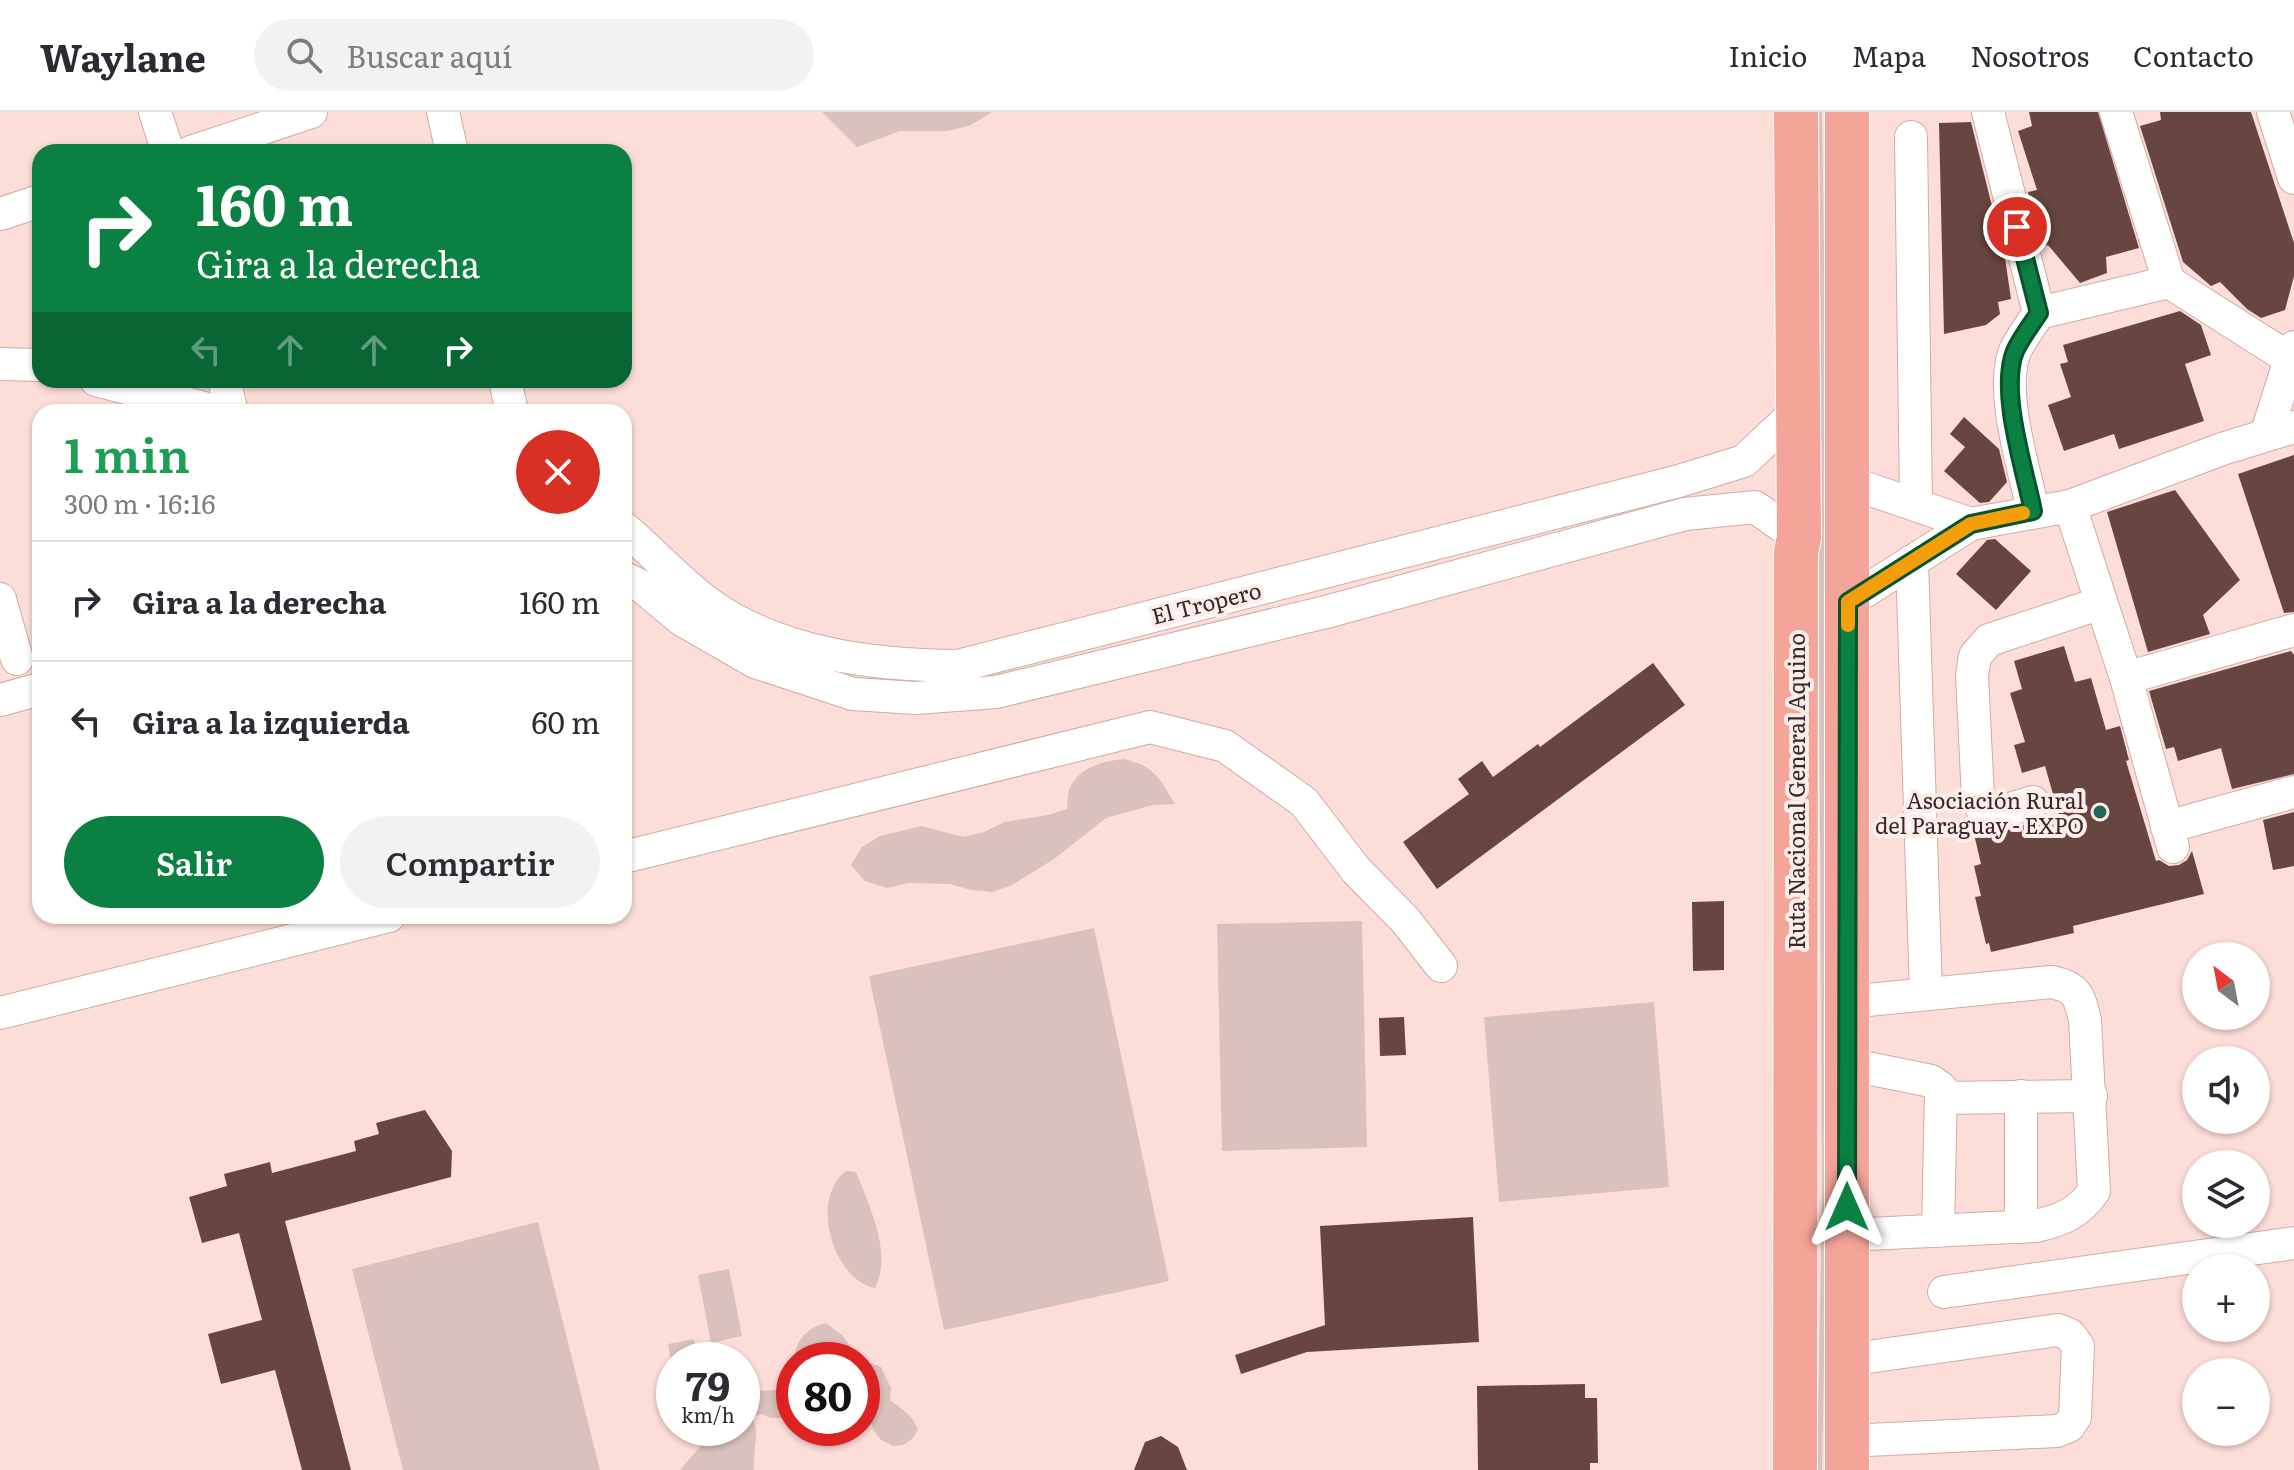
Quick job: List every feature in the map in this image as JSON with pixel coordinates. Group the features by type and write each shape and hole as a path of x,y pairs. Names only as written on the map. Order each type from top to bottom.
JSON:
{"highway":[{"name":"Ruta Nacional General Aquino","path":"1795,1470 1796,551 1799,538 1796,112"},
{"path":"1847,112 1847,1456"}],"street":[{"path":"155,112 165,144"},
{"path":"215,144 311,112"},
{"path":"443,112 450,144"},
{"path":"1988,112 2039,313"},
{"path":"1848,602 1971,524 2070,506 2280,431 2292,353 2169,282 2116,112"},
{"path":"2283,128 2294,178"},
{"path":"1911,137 1916,505"},
{"path":"0,214 32,204"},
{"path":"2033,511 2011,402 2009,379 2016,350 2039,313 2169,282"},
{"path":"0,364 32,365"},
{"path":"127,388 188,404"},
{"name":"El Tropero","path":"632,535 713,607 744,625 791,643 841,656 901,666 958,666 1679,481 1744,461 1798,410"},
{"path":"1848,482 1971,524"},
{"path":"2070,506 2126,678 2170,837 2294,792"},
{"name":"El Tropero","path":"632,582 682,620 755,662 853,694 916,698 996,692 1099,668 1326,612 1685,514 1755,507 1799,538"},
{"path":"1912,561 1926,994"},
{"path":"0,599 19,659"},
{"path":"2033,802 1990,815 1983,811 1978,798 1972,676 1975,656 1989,640 2101,603"},
{"path":"2126,678 2294,630"},
{"path":"0,700 32,691"},
{"path":"632,855 1150,727 1225,746 1304,802 1356,870 1406,921 1441,966"},
{"path":"0,1013 357,924"},
{"path":"1847,1235 2021,1227 2055,1222 2078,1211 2094,1191 2085,1020 2080,998 2068,986 2051,982 1848,1002"},
{"path":"1847,1064 1931,1081 1941,1088 1938,1231"},
{"path":"2021,1096 2021,1227"},
{"path":"1942,1098 2091,1096"},
{"path":"1944,1292 2294,1243"},
{"path":"1847,1360 2058,1330 2070,1335 2078,1346 2075,1417 2069,1426 2057,1431 1847,1456"}],"shaded area":[{"path":"822,112 992,112 971,125 948,131 900,131 857,147"},
{"path":"1816,112 1822,112 1828,622 1827,1131 1822,1470 1817,1470 1822,1193"},
{"path":"1124,759 1156,775 1175,804 1153,805 1106,818 1054,859 1012,885 992,892 950,884 908,883 887,888 865,881 851,865 862,847 880,836 922,826 963,837 984,832 1004,822 1067,809 1069,790 1078,776 1108,761"},
{"path":"1362,921 1367,1147 1222,1151 1217,924"},
{"path":"1094,928 1169,1281 944,1330 869,976"},
{"path":"1654,1002 1669,1187 1499,1202 1484,1017"},
{"path":"846,1171 856,1172 877,1230 881,1260 875,1288 860,1282 848,1270 831,1237 829,1200 835,1184"},
{"path":"538,1222 600,1470 403,1470 352,1269"},
{"path":"729,1269 742,1336 711,1342 698,1275"},
{"path":"826,1323 847,1342 799,1342 805,1334"},
{"path":"880,1367 891,1388 890,1400 910,1416 918,1430 903,1445 893,1446 881,1440"},
{"path":"760,1391 776,1391 776,1418 762,1414"},
{"path":"755,1446 754,1470 680,1470 700,1447"}],"building":[{"path":"2029,112 2098,112 2139,248 2106,257 2107,273 2080,283 2048,245 2042,247 2028,192 2037,190 2018,131 2032,126"},
{"path":"2160,112 2251,112 2294,243 2294,276 2285,310 2261,318 2247,309 2220,282 2211,286 2183,262 2140,126 2161,120"},
{"path":"1971,122 2005,258 2011,299 1998,302 2000,314 1986,325 1944,334 1939,123"},
{"path":"2180,311 2201,325 2211,355 2185,364 2204,421 2119,449 2114,434 2064,451 2048,405 2071,397 2060,364 2068,362 2063,345"},
{"path":"1964,417 1999,449 2007,482 1989,502 1980,503 1944,471 1965,447 1950,434"},
{"path":"2294,455 2294,612 2284,613 2238,474"},
{"path":"2175,490 2240,580 2203,615 2210,634 2148,652 2107,512"},
{"path":"1995,539 2031,571 1996,610 1956,574 1987,540"},
{"name":"Asociación Rural del Paraguay - EXPO","path":"2064,646 2075,682 2091,678 2106,730 2120,726 2129,760 2126,761 2156,861 2169,866 2179,865 2187,860 2192,851 2204,894 2073,926 2074,933 1991,952 1989,943 1986,944 1975,897 1981,896 1974,866 1981,864 1974,834 1996,833 2059,815 2045,766 2022,773 2014,745 2025,742 2010,693 2022,689 2014,661"},
{"path":"2291,651 2294,655 2294,774 2232,789 2221,748 2178,761 2174,747 2166,749 2149,691"},
{"path":"1653,663 1685,705 1437,889 1403,842 1469,794 1458,779 1482,761 1493,777 1538,744 1540,747"},
{"path":"2294,812 2294,866 2273,870 2263,820"},
{"path":"1724,901 1724,970 1693,971 1692,902"},
{"path":"1404,1017 1406,1055 1380,1056 1379,1018"},
{"path":"425,1110 452,1151 451,1177 285,1221 351,1470 302,1470 275,1370 221,1384 208,1334 262,1320 239,1233 202,1243 189,1197 227,1186 224,1174 270,1162 272,1173 356,1151 354,1141 379,1134 376,1123"},
{"path":"1473,1217 1479,1342 1307,1352 1241,1374 1235,1355 1325,1325 1320,1226"},
{"path":"1585,1384 1585,1398 1597,1398 1598,1463 1590,1463 1590,1470 1478,1470 1477,1386"},
{"path":"1161,1436 1178,1447 1187,1470 1134,1470 1145,1442"}],"slow traffic":[{"path":"1848,625 1848,602 1912,561 1971,524 2023,513"}],"place":[{"name":"Asociación Rural del Paraguay - EXPO","path":"2100,812"}],"route":[{"path":"1847,1207 1848,602 1971,524 2033,511 2009,379 2016,350 2039,313 2017,227"}]}
